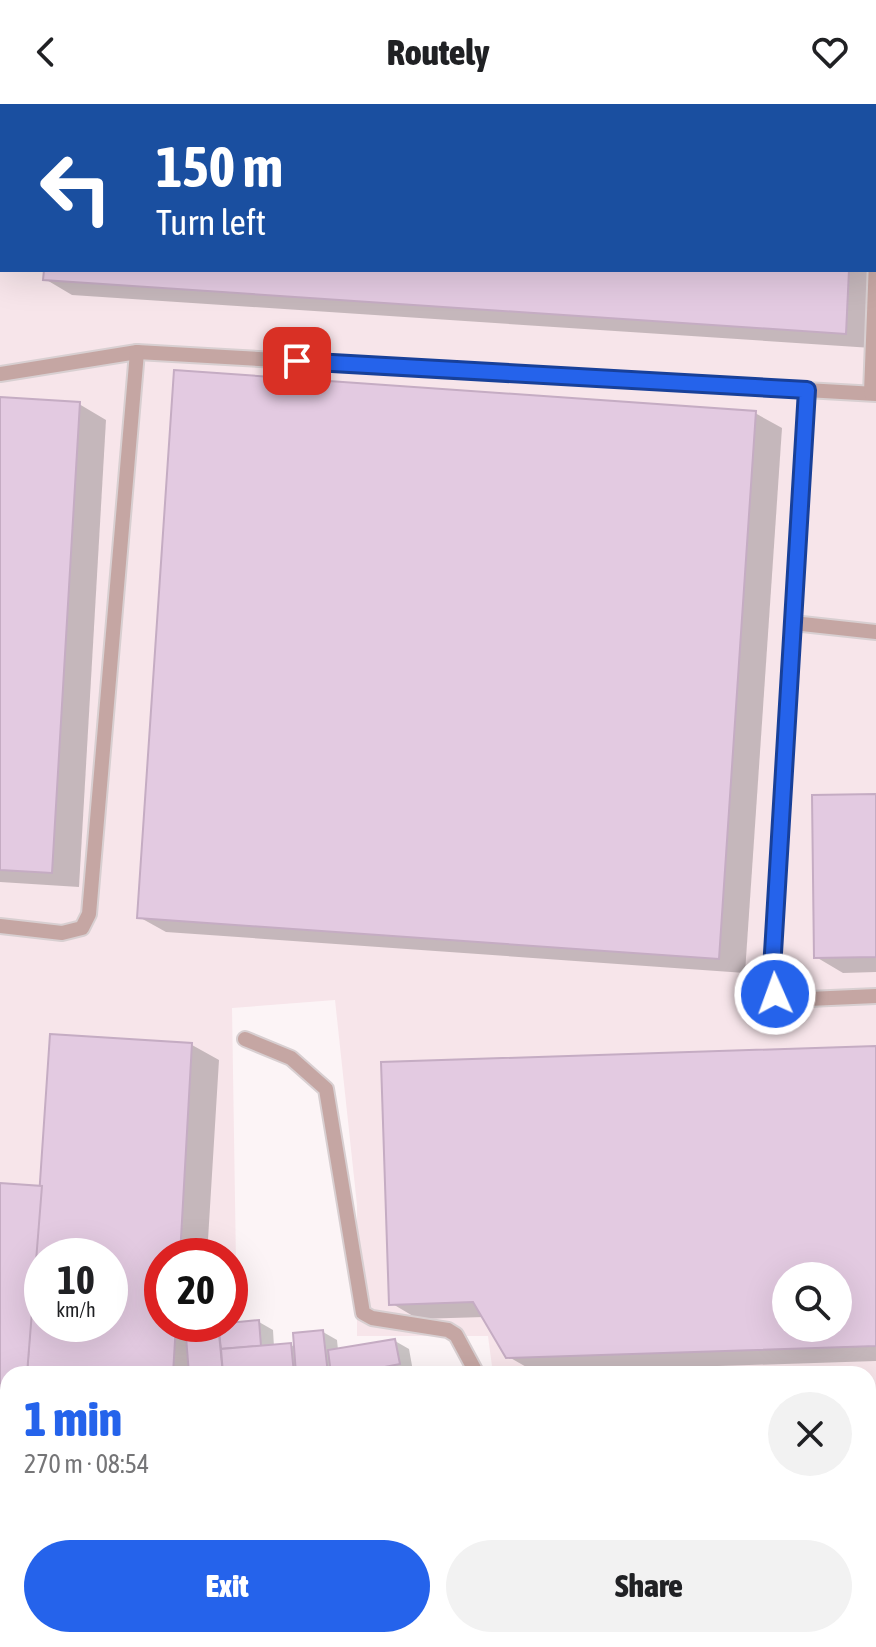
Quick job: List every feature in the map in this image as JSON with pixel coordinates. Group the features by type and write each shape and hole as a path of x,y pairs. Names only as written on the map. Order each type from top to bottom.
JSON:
{"lane":[{"path":"0,374 137,352 873,394 876,272"},
{"path":"0,926 62,933 82,928 89,914 137,352"},
{"path":"807,390 771,986 775,994 786,1000 876,996"},
{"path":"793,623 876,632"},
{"path":"245,1039 291,1058 326,1089 363,1313 372,1318 448,1330 456,1335 473,1366"}],"shaded area":[{"path":"0,272 876,272 876,1366 492,1366 488,1336 357,1336 357,1205 335,1000 232,1008 236,1238 144,1238 144,1342 223,1342 219,1346 217,1366 0,1366"}],"building":[{"path":"44,272 849,272 846,334 43,280"},
{"path":"174,370 756,411 719,959 137,918"},
{"path":"0,397 80,402 52,873 0,870"},
{"path":"876,794 876,957 814,958 812,795"},
{"path":"50,1034 192,1043 181,1238 144,1238 144,1342 175,1342 173,1366 28,1366 29,1342 128,1342 128,1238 36,1238"},
{"path":"876,1046 876,1346 506,1358 473,1302 389,1305 381,1062"},
{"path":"0,1183 42,1186 38,1238 24,1238 24,1342 30,1342 28,1366 0,1366"},
{"path":"259,1320 261,1346 221,1349 220,1342 248,1342 248,1321"},
{"path":"323,1330 327,1366 295,1366 293,1333"},
{"path":"395,1339 400,1364 330,1366 328,1350"},
{"path":"186,1342 220,1342 222,1366 188,1366"},
{"path":"291,1343 293,1366 222,1366 221,1349"}],"route":[{"path":"297,361 807,390 771,986 775,994"}]}
